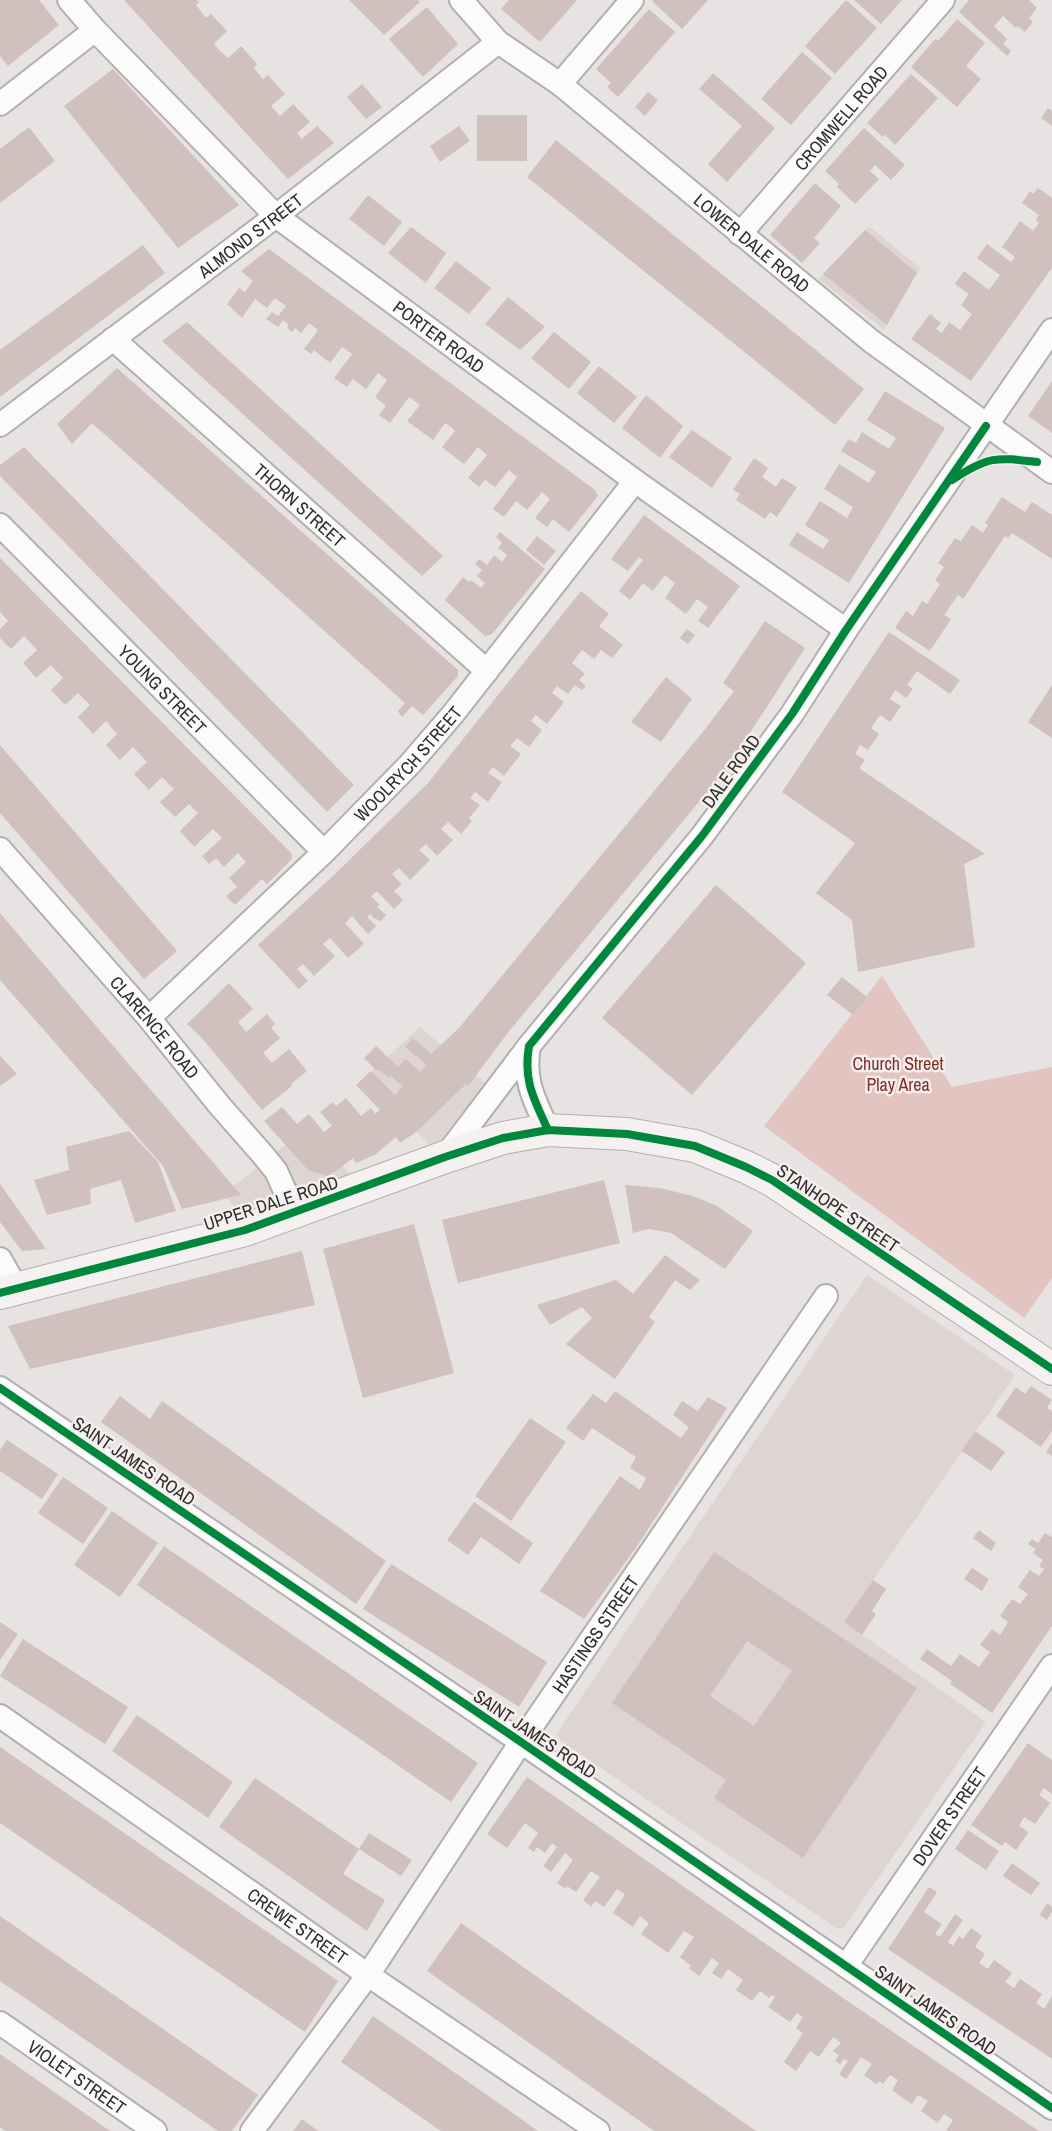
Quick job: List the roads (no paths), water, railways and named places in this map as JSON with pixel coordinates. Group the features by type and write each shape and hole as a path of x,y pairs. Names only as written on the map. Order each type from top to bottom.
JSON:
{"street":[{"name":"PORTER ROAD","path":"69,0 95,30 276,216 635,481 846,630"},
{"name":"LOWER DALE ROAD","path":"461,0 498,42 560,84 872,341 1052,472"},
{"path":"560,84 632,0"},
{"name":"CROMWELL ROAD","path":"740,234 943,0"},
{"path":"0,104 95,30"},
{"name":"ALMOND STREET","path":"0,425 276,216 498,42"},
{"name":"DALE ROAD","path":"445,1157 529,1046 702,836 792,714 846,630 1052,330"},
{"name":"THORN STREET","path":"113,339 487,671"},
{"name":"WOOLRYCH STREET","path":"149,1018 324,852 417,756 453,714 635,481"},
{"name":"YOUNG STREET","path":"0,525 324,852"},
{"name":"CLARENCE ROAD","path":"0,849 149,1018 276,1171 295,1213"},
{"path":"529,1046 526,1065 529,1083 548,1130"},
{"name":"UPPER DALE ROAD","path":"8,1291 245,1230 445,1157 503,1138 548,1130"},
{"name":"STANHOPE STREET","path":"548,1130 627,1134 695,1146 746,1167 772,1180 1052,1369"},
{"path":"0,1259 8,1291"},
{"name":"HASTINGS STREET","path":"252,2131 368,1975 521,1742 826,1296"},
{"name":"SAINT JAMES ROAD","path":"0,1388 521,1742 1052,2108"},
{"name":"DOVER STREET","path":"846,1966 1052,1666"},
{"name":"CREWE STREET","path":"0,1716 368,1975 598,2131"},
{"name":"VIOLET STREET","path":"0,2023 155,2131"}],"park label":[{"name":"Church Street Play Area","path":"898,1073"}]}
